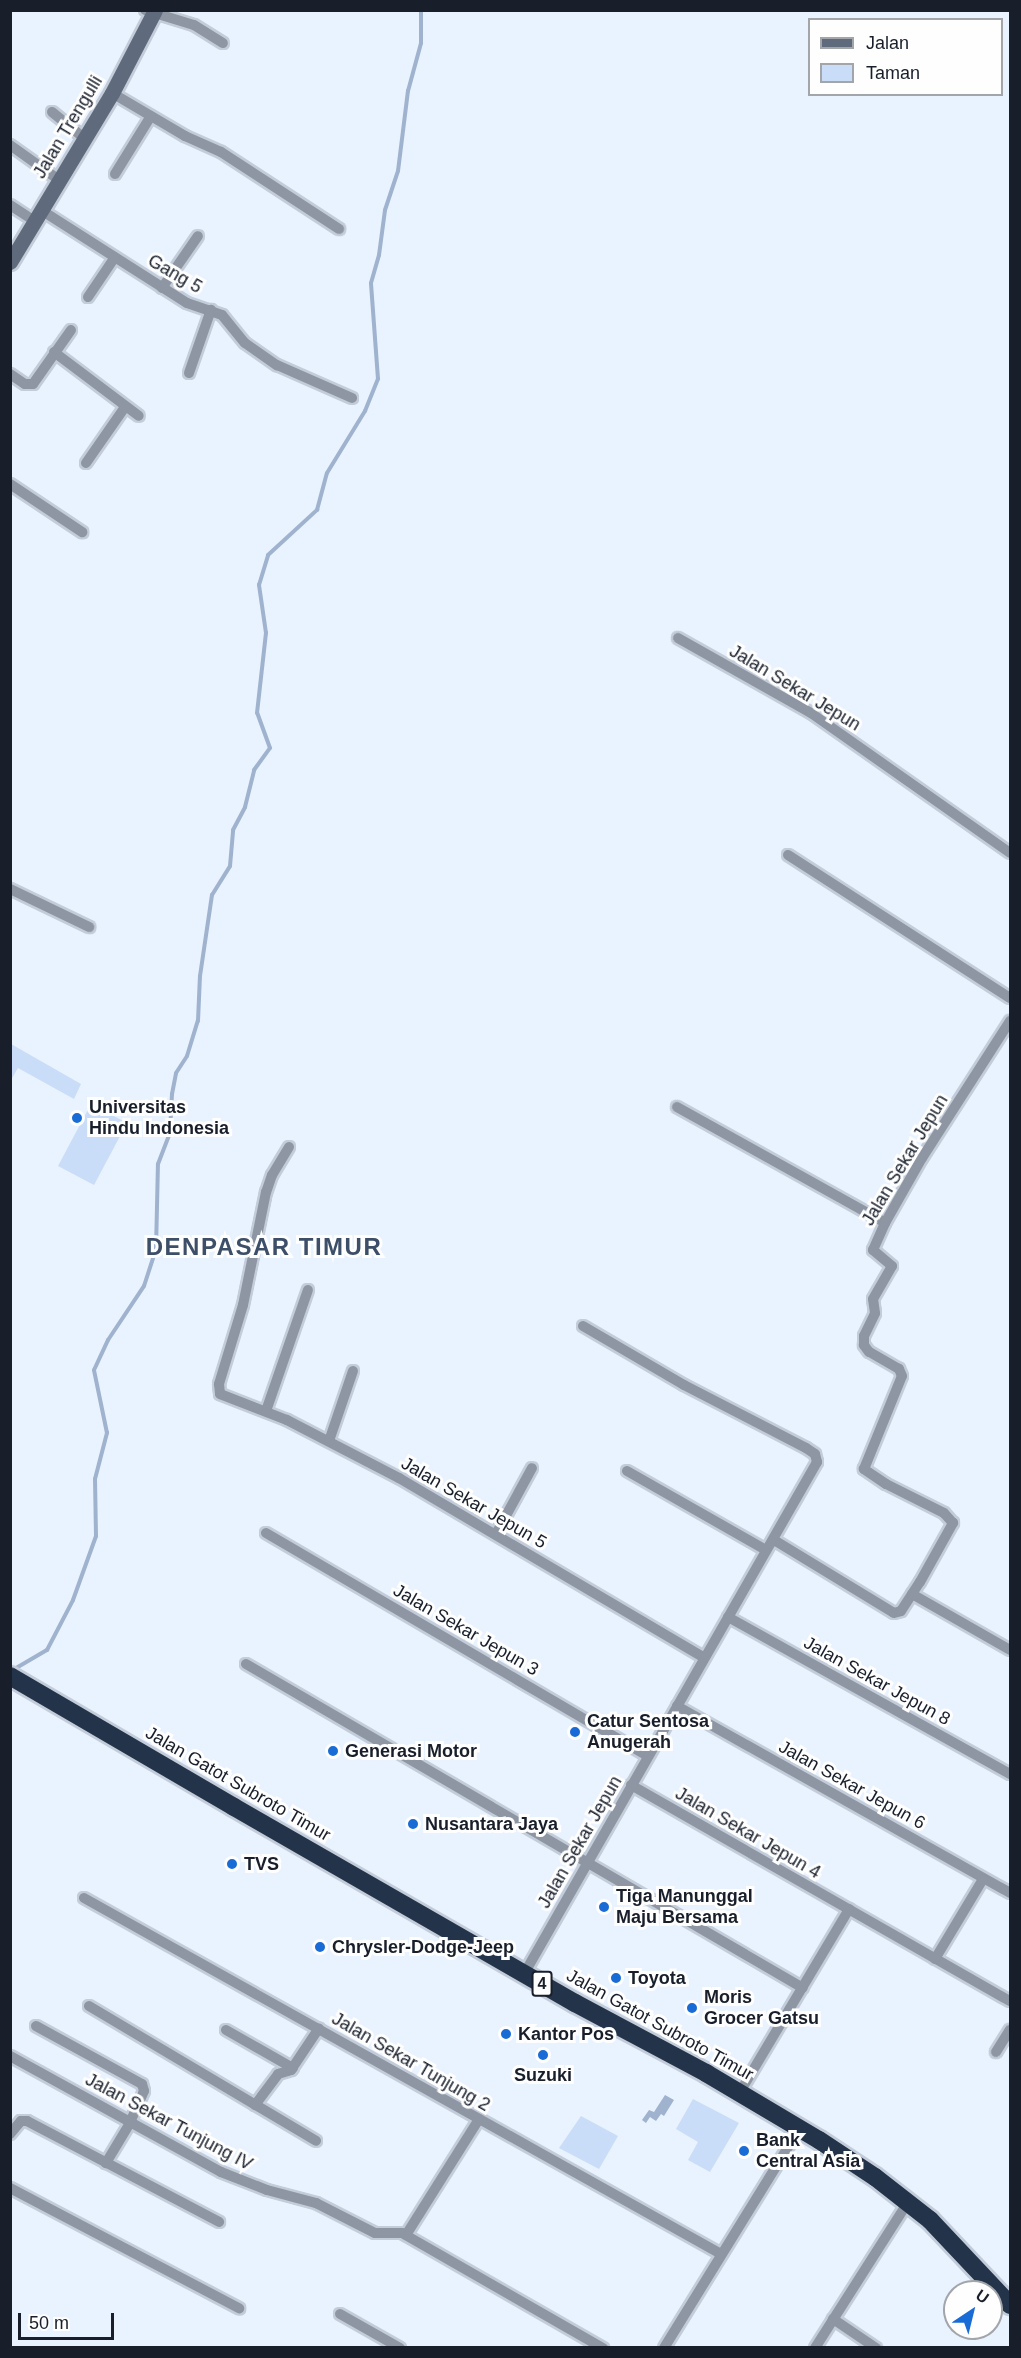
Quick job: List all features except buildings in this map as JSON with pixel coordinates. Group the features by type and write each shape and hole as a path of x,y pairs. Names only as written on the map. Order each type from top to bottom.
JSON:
{"highway":[{"name":"Jalan Gatot Subroto Timur","path":"10,1676 524,1974 740,2092 800,2128 908,2202 959,2248 1011,2305"}],"main road":[{"name":"Jalan Trengulli","path":"10,262 112,93 151,12"}],"street":[{"path":"151,12 194,25 223,43"},
{"path":"112,93 185,136 221,152 339,229"},
{"path":"52,112 84,138"},
{"path":"115,174 151,116"},
{"path":"10,145 59,180"},
{"name":"Gang 5","path":"10,205 38,216 115,257 187,303 225,317 245,343 276,365 352,399"},
{"path":"162,288 198,236"},
{"path":"88,297 115,257"},
{"path":"189,373 211,310"},
{"path":"10,374 25,384 33,384 71,330"},
{"path":"54,352 139,416"},
{"path":"86,463 125,407"},
{"path":"10,484 82,532"},
{"name":"Jalan Sekar Jepun","path":"678,638 812,713 1011,853"},
{"path":"788,855 1011,998"},
{"path":"10,889 89,927"},
{"name":"Jalan Sekar Jepun","path":"774,1540 894,1613 901,1611 953,1523 944,1513 886,1484 864,1468 902,1376 899,1369 869,1352 864,1341 874,1313 873,1299 892,1266 873,1250 885,1223 922,1158 1011,1021"},
{"path":"677,1107 885,1223"},
{"name":"Jalan Sekar Jepun 5","path":"289,1147 272,1175 266,1192 243,1305 219,1384 220,1394 266,1411 329,1441 496,1534 704,1658"},
{"path":"266,1411 308,1290"},
{"name":"Jalan Sekar Jepun","path":"524,1974 817,1462 815,1454 733,1408 684,1385 583,1326"},
{"path":"329,1441 353,1371"},
{"path":"496,1534 532,1468"},
{"path":"627,1471 766,1550"},
{"name":"Jalan Sekar Jepun 3","path":"266,1533 648,1756"},
{"path":"912,1594 1011,1650"},
{"name":"Jalan Sekar Jepun 8","path":"728,1617 1011,1774"},
{"path":"246,1664 803,1988"},
{"name":"Jalan Sekar Jepun 6","path":"677,1706 1011,1893"},
{"name":"Jalan Sekar Jepun 4","path":"632,1785 1011,2001"},
{"path":"935,1959 983,1879"},
{"name":"Jalan Sekar Tunjung 2","path":"84,1898 721,2254"},
{"path":"740,2092 849,1909"},
{"path":"89,2006 316,2141"},
{"path":"36,2026 142,2084 144,2091 130,2123 106,2163"},
{"path":"255,2105 278,2074 293,2068 319,2028"},
{"path":"226,2030 293,2068"},
{"path":"996,2052 1011,2030"},
{"name":"Jalan Sekar Tunjung IV","path":"10,2056 183,2153 250,2184 316,2203 375,2233 386,2235 398,2232 406,2235 603,2348"},
{"path":"406,2235 479,2119"},
{"path":"10,2134 21,2121 27,2121 219,2222"},
{"path":"664,2348 800,2128"},
{"path":"10,2188 239,2308"},
{"path":"815,2348 908,2202"},
{"path":"340,2314 400,2348"},
{"path":"833,2319 876,2348"}],"green space":[{"path":"11,1044 81,1084 74,1099 18,1068 11,1080"},
{"path":"91,1104 127,1123 94,1185 58,1166"},
{"path":"693,2099 739,2123 710,2172 688,2160 698,2142 676,2129"},
{"path":"581,2116 618,2136 599,2169 559,2148"}],"shaded area":[{"path":"665,2095 674,2100 664,2116 661,2114 656,2121 650,2117 646,2123 642,2120 649,2110 654,2112"}],"waterway":[{"path":"11,1671 47,1650 73,1600 96,1536 95,1479 107,1433 94,1370 108,1340 144,1286 156,1250 158,1164 170,1132 172,1094 176,1073 187,1056 198,1021 200,976 212,895 230,866 233,830 245,807 254,770 270,748 257,713 266,633 259,585 268,555 317,510 327,473 365,411 378,379 371,283 379,255 385,210 398,171 408,91 421,43 421,10"}],"place":[{"name":"Universitas Hindu Indonesia","path":"77,1118"},
{"name":"Catur Sentosa Anugerah","path":"575,1732"},
{"name":"Generasi Motor","path":"333,1751"},
{"name":"Nusantara Jaya","path":"413,1824"},
{"name":"TVS","path":"232,1864"},
{"name":"Tiga Manunggal Maju Bersama","path":"604,1907"},
{"name":"Chrysler-Dodge-Jeep","path":"320,1947"},
{"name":"Toyota","path":"616,1978"},
{"name":"Moris Grocer Gatsu","path":"692,2008"},
{"name":"Kantor Pos","path":"506,2034"},
{"name":"Suzuki","path":"543,2055"},
{"name":"Bank Central Asia","path":"744,2151"}],"district":[{"name":"DENPASAR TIMUR","path":"264,1247"}]}
